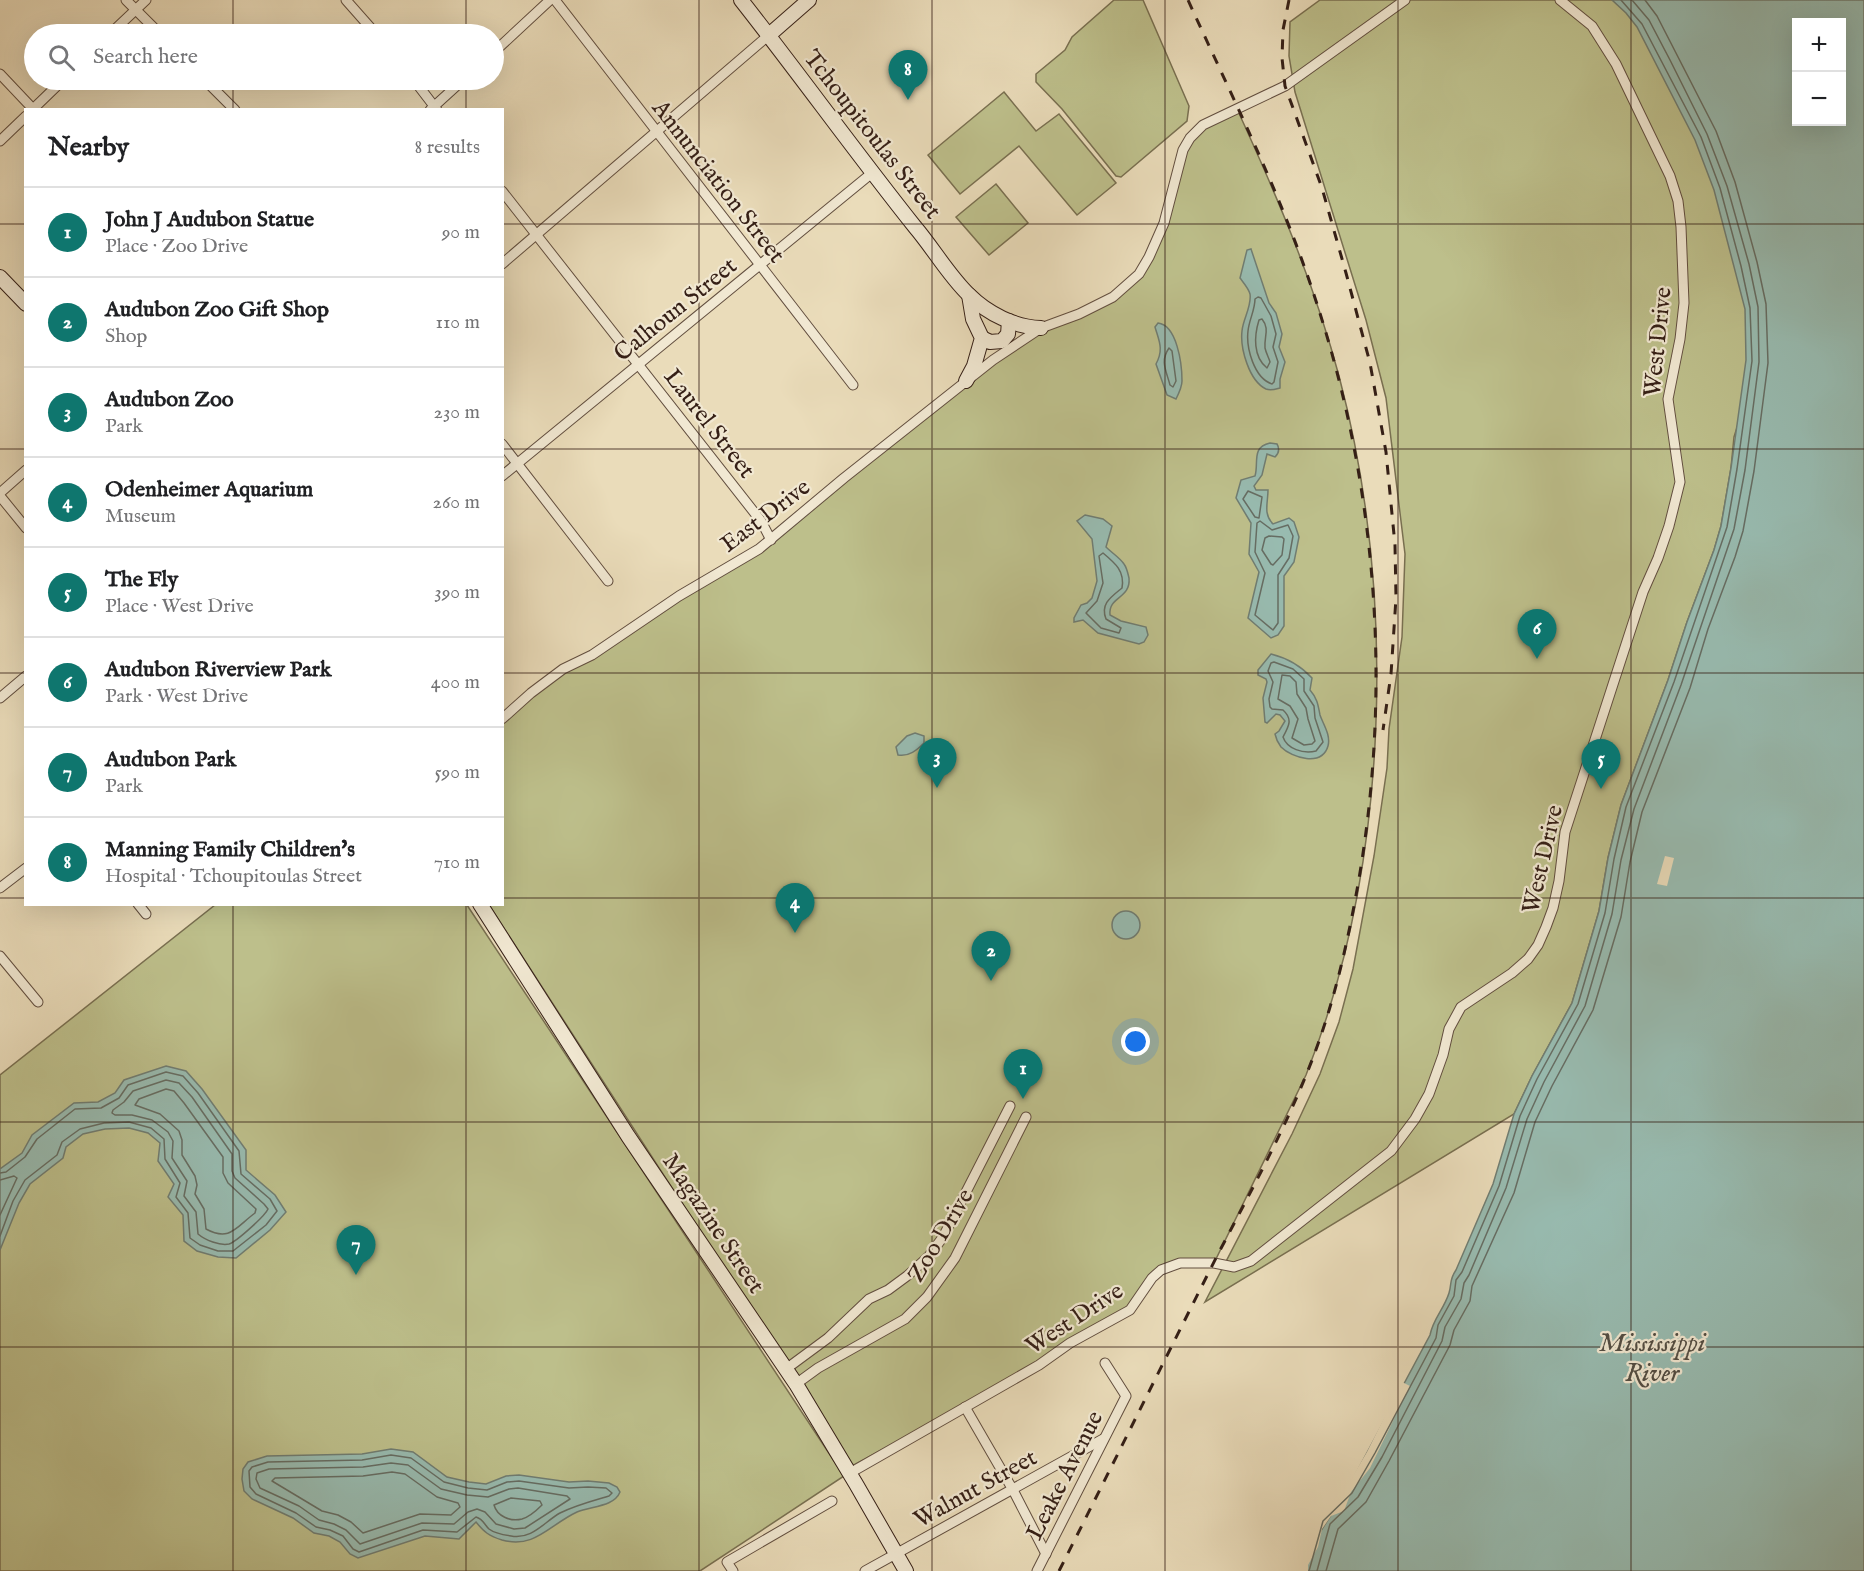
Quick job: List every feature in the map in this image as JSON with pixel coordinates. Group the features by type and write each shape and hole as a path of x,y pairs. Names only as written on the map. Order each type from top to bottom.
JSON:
{"street":[{"path":"126,0 150,24"},
{"path":"121,24 146,0"},
{"path":"346,0 367,24"},
{"path":"504,43 550,0"},
{"name":"Annunciation Street","path":"555,0 853,385"},
{"name":"Tchoupitoulas Street","path":"741,0 872,173 969,295 994,314 1009,321 1023,326 1041,328"},
{"path":"504,262 809,0"},
{"name":"East Drive","path":"504,717 563,669 592,655 679,596 759,549 844,478 993,360 1041,328 1079,314 1113,297 1138,274 1149,257 1164,223 1183,150 1190,138 1203,125 1285,86 1405,0"},
{"name":"West Drive","path":"850,1473 1130,1310 1145,1292 1152,1278 1161,1270 1171,1266 1197,1263 1234,1267 1251,1261 1391,1151 1411,1125 1429,1094 1443,1055 1449,1029 1461,1007 1512,973 1538,945 1553,908 1565,832 1643,592 1658,558 1676,505 1680,482 1668,399 1680,339 1684,303 1678,201 1670,176 1616,64 1592,26 1560,0"},
{"path":"0,74 32,108"},
{"path":"34,108 53,90"},
{"path":"215,90 233,108"},
{"path":"421,90 434,108 453,90"},
{"path":"0,141 24,118"},
{"name":"Calhoun Street","path":"504,474 872,173"},
{"name":"Laurel Street","path":"504,193 761,521 771,540"},
{"path":"0,277 24,302"},
{"name":"Tchoupitoulas Street","path":"969,295 973,319 982,338"},
{"path":"966,381 974,366 982,338 990,342 1002,341 1008,333 1009,321"},
{"path":"504,447 608,581"},
{"path":"24,472 0,494 24,525"},
{"path":"0,698 24,678"},
{"path":"0,888 24,870"},
{"path":"140,906 146,914"},
{"name":"Magazine Street","path":"481,906 628,1136 796,1384 906,1571"},
{"path":"0,956 38,1002"},
{"name":"Zoo Drive","path":"786,1369 828,1338 869,1299 888,1290 929,1256 943,1237 1010,1106"},
{"name":"Zoo Drive","path":"796,1384 818,1368 905,1319 927,1297 955,1258 1026,1117"},
{"name":"Leake Avenue","path":"1037,1571 1126,1396 1104,1363"},
{"path":"965,1407 1013,1490 1046,1554"},
{"name":"Walnut Street","path":"865,1571 1103,1439"},
{"path":"733,1571 727,1562 832,1501"}],"green space":[{"path":"1114,0 1143,0 1189,106 1187,121 1121,177 1116,176 1062,109 1036,82 1036,74 1065,50 1072,37"},
{"path":"1320,0 1669,0 1792,256 1734,437 1721,526 1714,550 1621,805 1608,858 1599,911 1572,1003 1514,1114 1205,1302 1292,1134 1320,1074 1339,1022 1353,969 1374,856 1402,637 1405,554 1386,398 1366,320 1295,92 1289,56 1290,22"},
{"path":"1004,92 1036,131 1059,114 1116,183 1077,215 1019,146 960,194 928,155"},
{"path":"1237,109 1294,240 1318,307 1339,376 1358,461 1370,548 1376,638 1376,728 1369,819 1355,907 1334,993 1306,1075 1214,1263 1161,1270 1130,1310 1039,1365 852,1466 490,906 504,906 504,719 531,693 771,540 1009,350 1127,285 1149,257 1183,150 1203,125"},
{"path":"996,184 1028,223 989,255 956,217"},
{"path":"214,906 468,906 844,1476 700,1571 0,1571 0,1075"}],"water":[{"name":"Mississippi River","path":"1612,0 1864,0 1864,1571 1303,1571 1308,1551 1347,1490 1430,1335 1447,1299 1452,1276 1493,1184 1514,1114 1572,1003 1599,911 1608,858 1621,805 1668,680 1721,526 1746,360 1745,309 1714,190 1695,140 1637,27"},
{"path":"1251,249 1282,334 1279,347 1285,362 1280,388 1273,390 1260,385 1250,372 1243,346 1243,326 1249,308 1250,294 1240,278 1247,250"},
{"path":"1158,323 1170,331 1177,346 1182,383 1176,399 1167,395 1156,364 1160,349 1155,327"},
{"path":"1270,443 1277,444 1278,452 1275,457 1267,454 1262,475 1254,486 1256,490 1268,490 1267,512 1273,524 1289,518 1294,522 1299,537 1294,562 1284,576 1284,626 1278,635 1271,638 1248,618 1259,572 1249,554 1251,523 1236,498 1241,480 1255,476 1260,448"},
{"path":"1085,515 1103,519 1112,526 1106,547 1124,564 1129,585 1127,590 1112,604 1110,615 1121,621 1146,627 1148,635 1144,642 1139,644 1098,633 1083,620 1074,622 1081,605 1092,598 1097,581 1092,539 1077,521"},
{"path":"1271,654 1293,663 1312,678 1310,690 1317,701 1328,738 1328,746 1320,757 1299,757 1281,747 1275,734 1285,721 1280,715 1276,714 1267,723 1265,722 1263,698 1267,682 1258,675 1258,670"},
{"path":"915,733 924,736 924,743 909,754 898,755 896,747 907,736"},
{"path":"1126,911 1136,915 1140,925 1136,935 1126,939 1116,935 1112,925 1116,915"},
{"path":"166,1066 186,1071 202,1089 246,1150 246,1170 275,1195 286,1212 270,1230 236,1258 218,1257 197,1251 184,1241 183,1215 168,1197 174,1184 158,1161 160,1143 148,1133 129,1128 105,1129 83,1134 66,1147 63,1158 30,1184 19,1203 0,1250 0,1169 22,1153 32,1135 74,1103 98,1102 115,1093 124,1080"},
{"path":"391,1449 413,1452 447,1477 469,1482 486,1484 506,1476 519,1475 569,1482 609,1483 617,1487 620,1492 613,1501 577,1512 533,1539 514,1542 502,1540 487,1533 476,1522 459,1539 425,1536 358,1558 350,1554 340,1542 329,1536 314,1533 293,1518 252,1499 244,1491 243,1469 248,1462 267,1456 362,1454"}],"pier":[{"path":"1665,856 1674,858 1667,886 1657,884"},
{"path":"1402,1382 1410,1386 1370,1468 1351,1492 1344,1511 1331,1516 1322,1529 1318,1547 1308,1565 1308,1571 1300,1571 1310,1534 1319,1514 1351,1479"}],"railway":[{"path":"1059,1571 1271,1152 1308,1071 1339,976 1351,924 1366,830 1374,754 1376,678 1374,601 1366,525 1354,450 1338,375 1316,301 1288,224 1188,0"},
{"path":"1289,0 1283,30 1282,58 1285,86 1322,188 1346,273 1370,363 1386,452 1395,545 1396,598 1391,674 1383,730"}],"place":[{"name":"Manning Family Children's","path":"908,100"},
{"name":"Audubon Riverview Park","path":"1537,659"},
{"name":"Audubon Zoo","path":"937,788"},
{"name":"The Fly","path":"1601,789"},
{"name":"Odenheimer Aquarium","path":"795,933"},
{"name":"Audubon Zoo Gift Shop","path":"991,981"},
{"name":"John J Audubon Statue","path":"1023,1099"},
{"name":"Audubon Park","path":"356,1275"}]}
